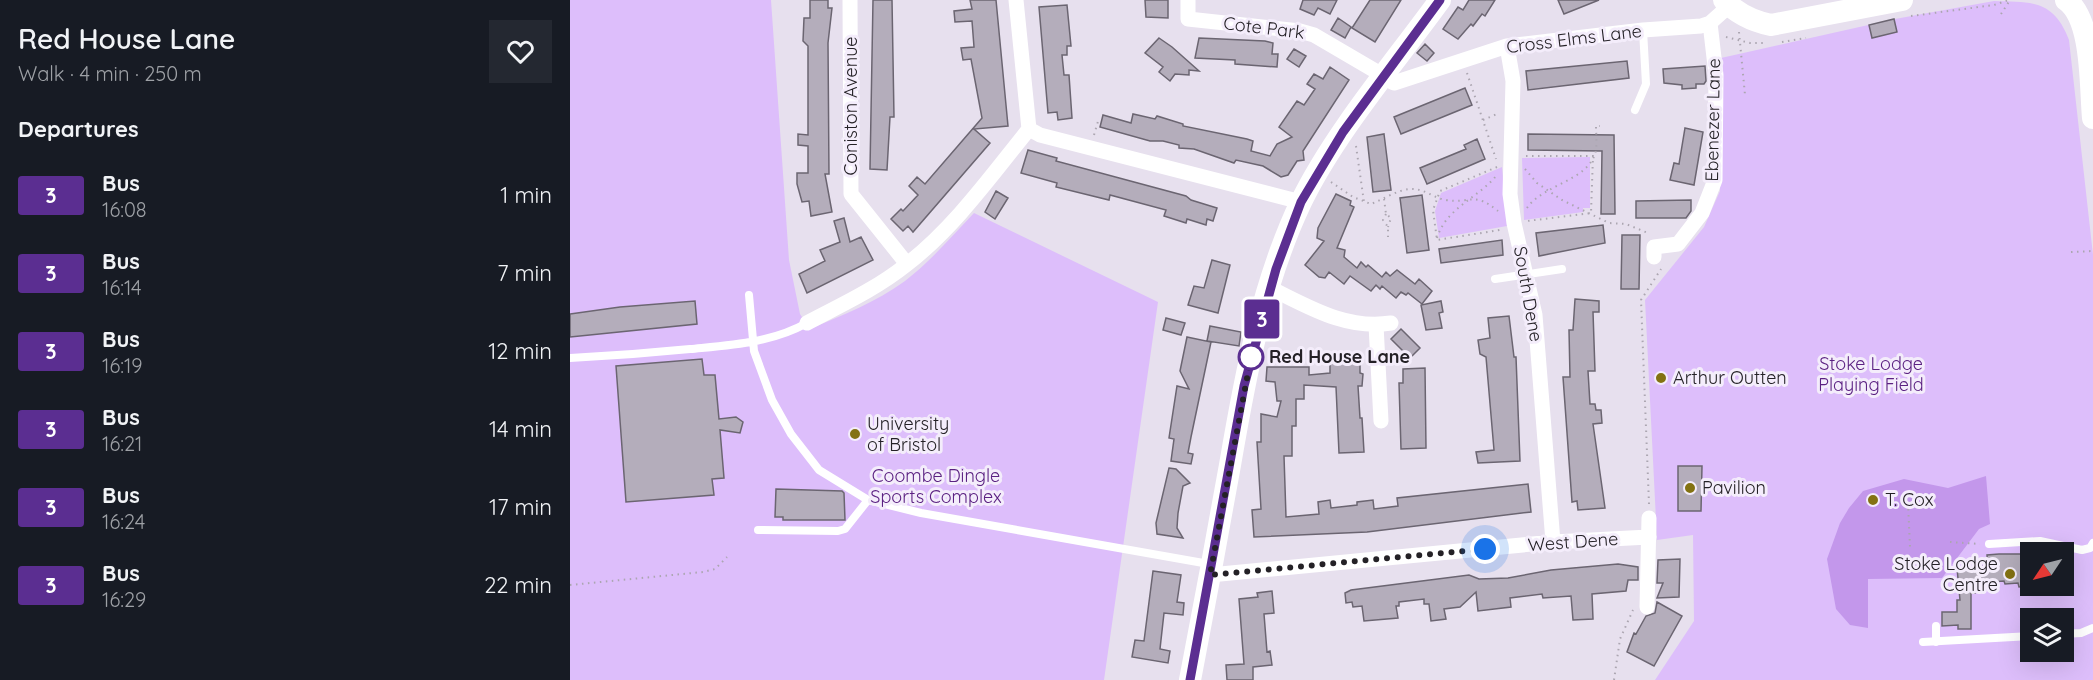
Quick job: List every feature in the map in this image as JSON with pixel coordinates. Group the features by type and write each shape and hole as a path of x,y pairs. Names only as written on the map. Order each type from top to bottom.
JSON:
{"street":[{"name":"Coniston Avenue","path":"850,0 851,194 907,264"},
{"path":"807,323 883,282 934,241 1029,129 1016,0"},
{"name":"Cote Park","path":"1188,0 1188,20 1287,29 1314,35 1383,77"},
{"path":"1190,680 1244,386 1270,288 1301,202 1352,120 1440,0"},
{"path":"1710,23 1730,6 1755,21 1771,24 1902,0"},
{"path":"2074,2 2082,18 2086,36 2093,118"},
{"name":"Cross Elms Lane","path":"1383,77 1394,83 1507,46 1642,30 1693,27 1710,23"},
{"name":"Ebenezer Lane","path":"1678,244 1702,213 1715,180 1716,75 1710,23"},
{"name":"South Dene","path":"1507,46 1513,81 1517,224 1535,315 1553,542"},
{"path":"1029,129 1040,135 1301,202"},
{"path":"1654,257 1654,247 1678,244"},
{"path":"1270,288 1329,318 1383,324 1381,421"},
{"path":"1364,403 1380,401"},
{"path":"1640,608 1649,537 1649,518"},
{"name":"West Dene","path":"1211,570 1553,542 1649,537"}],"lane":[{"path":"1635,110 1646,84 1642,30"},
{"path":"1495,279 1562,269"},
{"path":"749,294 753,342 772,400 798,443 819,470 868,500 921,513 1211,570"},
{"path":"570,358 620,356 753,342 794,331 807,323"},
{"path":"758,530 838,531 845,529 868,500"},
{"path":"1989,544 2040,541 2075,549 2092,549"},
{"path":"1936,626 1936,642"},
{"path":"2074,633 2093,628"},
{"path":"1923,642 2020,637"}],"path":[{"path":"2001,14 2010,0"},
{"path":"1730,6 1745,95"},
{"path":"1437,240 1433,210 1440,192 1498,167 1462,59"},
{"path":"1091,148 1099,117"},
{"path":"1352,120 1364,202"},
{"path":"1517,224 1532,201 1546,190 1576,174 1593,156 1596,152 1596,126 1600,126"},
{"path":"1437,240 1447,219 1486,189 1514,158 1593,156"},
{"path":"1591,213 1593,156"},
{"path":"1514,158 1546,190 1610,223 1626,224 1648,233"},
{"path":"1318,174 1371,204 1400,191 1422,190 1437,198 1459,201 1473,198 1488,202 1517,224"},
{"path":"1384,199 1386,214 1383,220 1388,227"},
{"path":"1437,240 1517,224 1591,213"},
{"path":"1386,214 1391,218 1388,237"},
{"path":"1649,518 1641,300 1678,244"},
{"path":"2071,252 2093,251"},
{"path":"1908,503 1910,547"},
{"path":"1950,543 1989,544"},
{"path":"570,585 703,572 715,569 727,557"},
{"path":"1614,680 1620,639 1640,608"}],"green space":[{"name":"Coombe Dingle Sports Complex","path":"570,0 771,0 789,260 800,314 810,329 871,302 894,289 932,257 974,213 1158,302 1104,680 570,680"},
{"name":"Stoke Lodge Playing Field","path":"1994,1 2030,3 2040,6 2049,10 2063,27 2069,40 2093,255 2093,680 1655,680 1694,621 1693,535 1657,540 1645,300 1704,227 1720,191 1721,58 1895,19"},
{"path":"1590,157 1590,208 1583,208 1583,212 1524,220 1522,158"},
{"path":"1502,167 1507,226 1439,238 1435,211 1441,193"}],"shaded area":[{"path":"1986,476 1990,524 1979,529 1942,578 1868,579 1868,628 1850,625 1836,609 1827,559 1840,523 1863,491 1904,479 1948,488"}],"building":[{"path":"810,0 828,0 828,8 832,8 828,43 829,174 825,174 832,212 811,216 809,201 802,202 797,184 797,173 808,173 808,146 798,145 798,134 808,135 808,46 803,41 804,18 810,18"},
{"path":"873,0 892,0 894,117 890,117 887,170 870,169"},
{"path":"970,0 996,0 1008,126 974,129 990,143 913,232 908,226 903,231 891,219 901,209 903,211 918,195 909,186 917,177 925,184 982,118 971,59 963,60 961,48 974,47 972,21 955,22 954,11 972,9"},
{"path":"1145,0 1168,0 1168,18 1146,17"},
{"path":"1303,0 1337,0 1330,14 1318,8 1314,15 1300,9"},
{"path":"1370,0 1401,0 1375,42 1352,28"},
{"path":"1469,0 1495,0 1485,16 1482,14 1473,26 1471,24 1458,39 1443,29 1458,7 1463,10"},
{"path":"1558,0 1599,0 1564,14"},
{"path":"1067,5 1071,46 1067,46 1067,55 1062,55 1064,75 1069,75 1072,118 1058,120 1057,112 1048,113 1039,7"},
{"path":"1338,18 1351,27 1345,38 1331,30"},
{"path":"1894,19 1897,32 1872,38 1869,25"},
{"path":"1159,38 1199,71 1189,70 1189,75 1175,74 1170,81 1159,72 1163,67 1145,53"},
{"path":"1199,38 1273,43 1272,54 1278,54 1277,67 1235,64 1235,60 1195,58"},
{"path":"1425,44 1434,53 1427,61 1417,53"},
{"path":"1294,49 1306,56 1299,67 1287,59"},
{"path":"1627,61 1629,78 1528,90 1526,71"},
{"path":"1705,66 1706,81 1704,84 1696,84 1696,88 1682,89 1682,85 1664,83 1663,69"},
{"path":"1330,67 1349,80 1303,151 1304,160 1297,161 1288,175 1281,177 1263,166 1236,160 1234,163 1194,149 1179,148 1179,145 1150,141 1100,127 1103,115 1131,123 1133,114 1155,119 1157,116 1183,124 1183,126 1253,141 1251,151 1270,156 1277,144 1292,137 1279,127 1297,101 1304,105 1315,89 1307,84 1314,74 1323,79"},
{"path":"1465,88 1472,105 1401,134 1394,117"},
{"path":"1685,128 1703,132 1694,185 1670,180 1674,163 1679,164"},
{"path":"1384,134 1391,190 1373,192 1367,137"},
{"path":"1528,134 1614,135 1615,214 1601,214 1602,151 1528,150"},
{"path":"1477,139 1485,159 1427,184 1420,168 1466,149 1464,145"},
{"path":"1028,150 1057,158 1056,161 1186,196 1191,200 1217,208 1213,221 1207,219 1206,225 1187,219 1186,223 1164,216 1166,210 1110,195 1109,200 1056,187 1057,183 1021,173"},
{"path":"996,191 1008,198 995,219 985,212"},
{"path":"1336,194 1351,201 1350,205 1354,207 1337,248 1345,250 1344,257 1357,268 1361,262 1366,267 1368,265 1382,277 1386,272 1390,276 1397,270 1415,284 1419,279 1432,291 1422,304 1408,293 1406,295 1401,292 1396,298 1382,286 1380,289 1376,285 1371,291 1350,276 1344,284 1329,272 1325,278 1319,277 1305,265 1324,241 1317,238 1318,228"},
{"path":"1422,195 1429,250 1407,253 1400,198"},
{"path":"1691,200 1691,211 1686,218 1636,218 1636,201"},
{"path":"844,218 850,242 861,237 873,260 807,293 799,274 825,261 820,250 840,242 834,221"},
{"path":"1603,225 1605,243 1539,256 1536,233"},
{"path":"1622,235 1640,235 1639,289 1621,289"},
{"path":"1502,240 1503,255 1441,263 1439,249"},
{"path":"1212,260 1230,265 1218,313 1188,305 1194,286 1204,288"},
{"path":"1575,299 1599,301 1599,312 1593,312 1595,371 1588,371 1590,404 1595,404 1596,410 1601,410 1602,423 1593,424 1605,508 1578,510 1577,501 1572,502 1563,377 1570,377 1569,330 1573,330"},
{"path":"695,301 697,324 570,337 570,314"},
{"path":"1441,301 1443,312 1439,313 1442,328 1426,330 1421,305"},
{"path":"1509,316 1514,357 1516,357 1520,461 1478,463 1476,452 1494,450 1486,357 1480,354 1478,340 1490,338 1488,318"},
{"path":"1166,318 1185,323 1181,335 1163,330"},
{"path":"1210,326 1241,332 1239,346 1207,341"},
{"path":"1401,329 1420,348 1410,358 1391,339"},
{"path":"1187,337 1211,342 1188,453 1193,454 1191,464 1171,461 1174,439 1169,438 1177,386 1189,389 1180,371"},
{"path":"702,359 704,375 715,375 719,419 736,417 743,422 740,433 720,430 724,478 712,479 714,495 626,502 616,366"},
{"path":"1330,360 1360,360 1360,373 1363,374 1362,386 1358,386 1364,452 1339,453 1336,387 1304,385 1304,399 1296,399 1296,426 1292,426 1292,456 1284,456 1286,517 1319,514 1318,502 1330,500 1331,508 1357,505 1357,502 1373,500 1374,509 1398,506 1397,498 1528,484 1531,512 1367,532 1254,537 1252,510 1261,509 1257,442 1261,442 1261,414 1277,417 1281,401 1277,401 1275,382 1266,381 1267,367 1309,367 1309,375 1330,373"},
{"path":"1425,368 1426,448 1401,449 1399,383 1403,383 1403,369"},
{"name":"Pavilion","path":"1678,466 1702,466 1701,511 1678,511"},
{"path":"1169,468 1176,469 1190,483 1183,486 1178,513 1177,528 1183,538 1157,534 1156,523"},
{"path":"776,489 842,491 845,520 783,520 783,517 775,517"},
{"name":"Stoke Lodge Centre","path":"2020,554 2020,587 2018,583 2005,584 2004,581 1978,583 1975,593 1971,593 1971,629 1958,629 1958,625 1942,626 1942,612 1957,612 1957,600 1960,600 1957,568 1988,566 1987,555"},
{"path":"1680,559 1679,597 1657,598 1663,583 1657,583 1658,560"},
{"path":"1618,564 1638,567 1638,580 1628,580 1626,591 1592,594 1593,619 1573,620 1571,596 1543,598 1542,594 1510,598 1511,607 1478,611 1476,592 1460,607 1444,609 1446,619 1431,621 1429,604 1424,604 1424,599 1399,602 1399,606 1396,606 1398,618 1364,621 1362,606 1353,607 1352,602 1346,603 1345,593 1351,590 1469,575 1479,579 1508,578 1551,570"},
{"path":"1153,571 1181,575 1177,602 1184,603 1183,615 1164,613 1160,649 1170,651 1168,663 1132,657 1135,640 1144,641"},
{"path":"1272,591 1274,613 1264,614 1267,652 1270,651 1272,665 1253,667 1253,680 1227,680 1226,665 1244,664 1239,599 1258,597 1257,593"},
{"path":"1657,602 1682,616 1654,666 1627,652 1634,633 1636,634 1646,616 1655,613"}],"bus line":[{"name":"3","path":"1190,680 1244,386 1276,269 1301,202 1343,132 1440,0"}],"place":[{"name":"Red House Lane","path":"1251,357"},
{"name":"Arthur Outten","path":"1661,378"},
{"name":"University of Bristol","path":"855,434"},
{"name":"Pavilion","path":"1690,488"},
{"name":"T. Cox","path":"1873,500"},
{"name":"Stoke Lodge Centre","path":"2010,574"}],"route":[{"path":"1251,357 1210,575 1485,549"}]}
